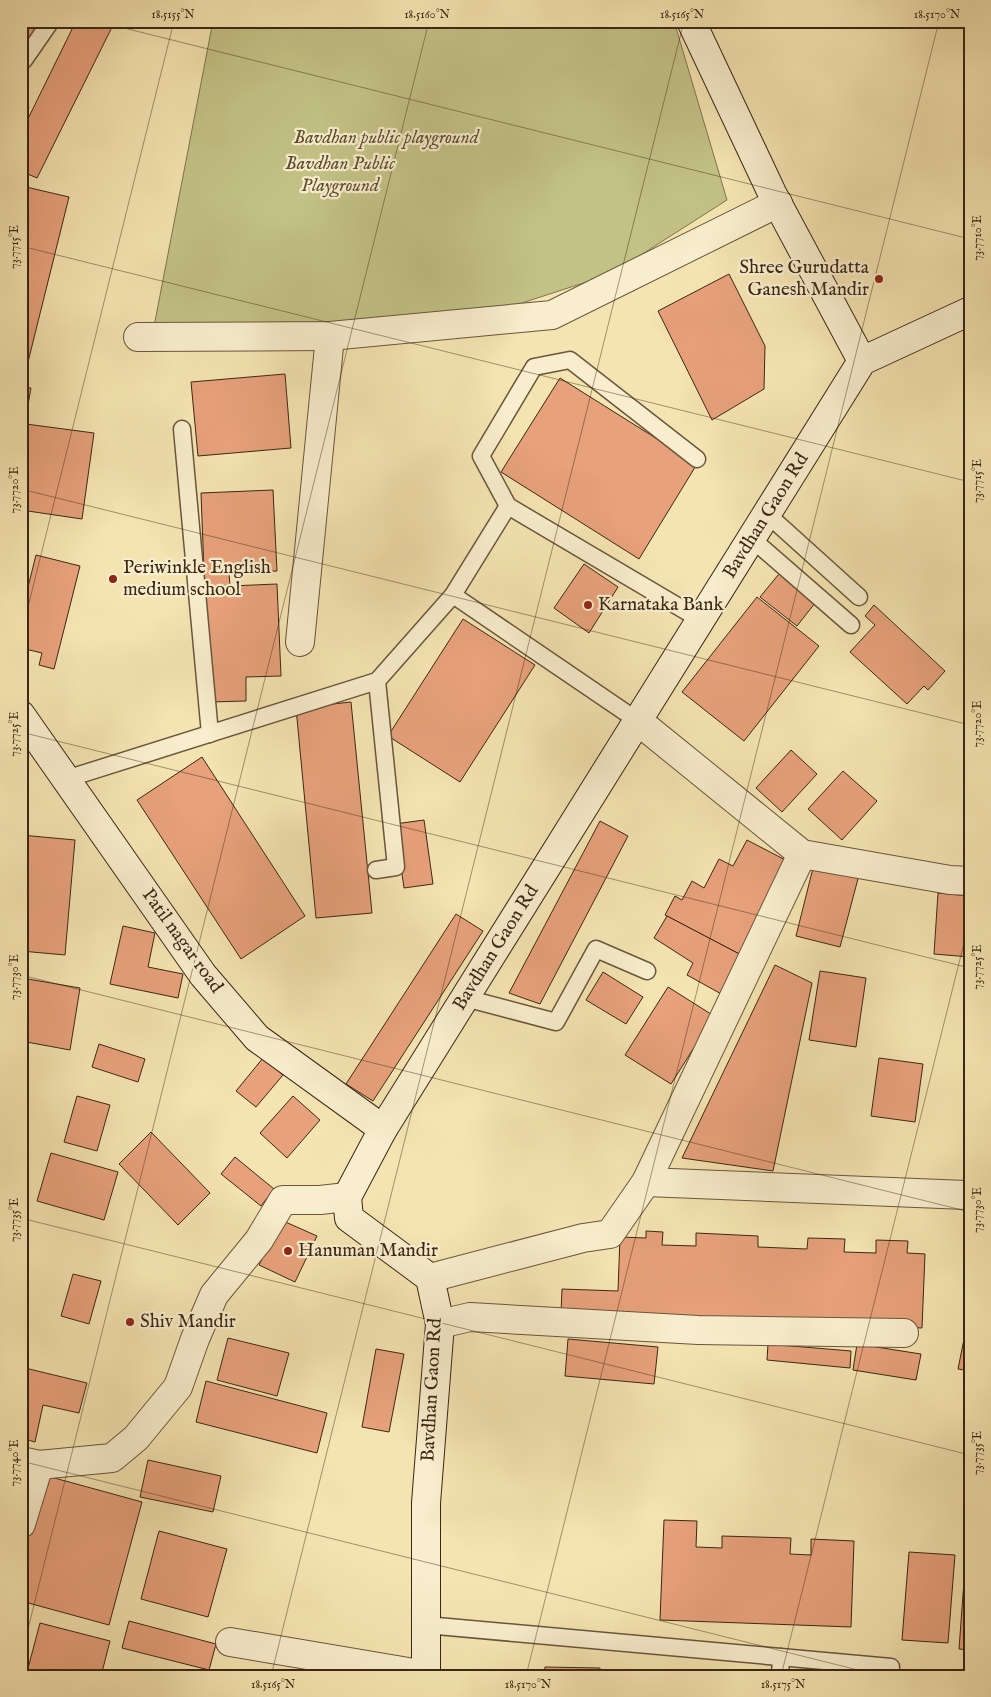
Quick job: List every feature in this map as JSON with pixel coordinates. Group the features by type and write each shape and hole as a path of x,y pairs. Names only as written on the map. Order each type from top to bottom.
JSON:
{"street":[{"path":"691,21 778,203 862,361 970,311"},
{"path":"138,337 330,336 552,315 778,203"},
{"path":"300,642 330,336"},
{"name":"Bavdhan Gaon Rd","path":"347,1197 383,1129 862,361"},
{"name":"Patil nagar road","path":"21,715 203,975 257,1038 383,1129"},
{"path":"638,721 802,854 950,880 970,881"},
{"path":"21,1524 30,1463 112,1458 136,1438 178,1386 195,1339 214,1296 259,1240 283,1200 320,1200 347,1197 349,1218 430,1278 583,1238 610,1234 646,1182 802,854"},
{"path":"646,1182 966,1195"},
{"name":"Bavdhan Gaon Rd","path":"426,1675 426,1503 440,1324 430,1278"},
{"path":"440,1324 470,1316 698,1330 904,1333"},
{"path":"230,1642 426,1675"}],"lane":[{"path":"24,60 51,21"},
{"path":"697,459 570,360 534,367 481,456 508,506 701,620"},
{"path":"182,429 210,734"},
{"path":"66,779 377,681 453,595 508,506"},
{"path":"767,514 859,597"},
{"path":"752,539 851,625"},
{"path":"453,595 638,721"},
{"path":"376,870 396,867 377,681"},
{"path":"465,998 556,1022 596,949 647,971"},
{"path":"426,1625 891,1667 890,1676"},
{"path":"780,1676 781,1658"}],"green space":[{"name":"Bavdhan Public Playground","path":"213,21 674,21 727,200 611,274 479,317 151,342"}],"building":[{"path":"21,21 42,21 21,52"},
{"path":"76,21 115,21 37,178 21,171 21,133"},
{"path":"26,187 69,197 27,366 21,365 21,205"},
{"path":"729,274 765,346 764,389 712,420 658,311"},
{"path":"285,374 291,448 198,456 191,382"},
{"path":"560,378 697,464 639,559 501,472"},
{"path":"21,387 31,388 21,444"},
{"path":"26,424 94,433 82,519 21,510 21,457"},
{"path":"273,490 277,571 229,573 230,586 277,584 281,676 246,677 246,701 209,702 201,493"},
{"path":"970,496 970,521 967,497"},
{"path":"36,555 80,566 54,669 39,665 42,653 21,648 21,615"},
{"path":"584,564 618,587 589,633 554,608"},
{"path":"783,569 819,598 797,626 760,597"},
{"path":"757,597 819,646 744,741 682,692"},
{"path":"874,605 945,671 928,690 924,686 907,704 850,652 875,625 865,616"},
{"path":"463,619 535,665 460,782 388,736"},
{"path":"351,702 372,913 316,918 296,708"},
{"path":"791,750 817,774 782,812 756,788"},
{"path":"202,757 305,916 241,959 137,800"},
{"path":"843,771 877,801 842,840 808,809"},
{"path":"424,820 433,884 404,888 395,824"},
{"path":"600,821 628,836 540,1004 509,993"},
{"path":"21,835 75,840 65,955 21,951"},
{"path":"747,840 793,864 745,957 665,915 675,896 682,900 692,881 704,888 719,859 733,866"},
{"path":"815,860 860,871 840,947 796,936"},
{"path":"938,893 970,896 970,957 934,954"},
{"path":"456,914 483,931 373,1101 346,1084"},
{"path":"667,916 745,957 725,996 687,975 693,963 654,938"},
{"path":"123,926 155,933 148,967 183,974 178,998 110,984"},
{"path":"775,965 812,983 773,1171 682,1158"},
{"path":"820,971 866,978 856,1047 809,1040"},
{"path":"603,972 643,997 626,1024 586,1000"},
{"path":"22,978 80,988 70,1050 21,1041"},
{"path":"668,987 714,1016 671,1084 625,1055"},
{"path":"99,1044 145,1059 138,1082 92,1067"},
{"path":"263,1058 283,1075 256,1107 236,1091"},
{"path":"879,1058 923,1064 915,1122 871,1116"},
{"path":"77,1096 110,1105 97,1151 64,1142"},
{"path":"293,1096 320,1120 287,1158 260,1133"},
{"path":"151,1132 210,1193 178,1225 119,1164"},
{"path":"51,1153 118,1172 104,1220 37,1201"},
{"path":"235,1157 274,1189 261,1206 221,1174"},
{"name":"Hanuman Mandir","path":"281,1220 317,1236 295,1282 259,1265"},
{"path":"646,1231 663,1232 662,1245 696,1246 696,1233 758,1236 758,1247 807,1249 808,1238 845,1239 844,1252 876,1253 876,1240 908,1241 907,1253 925,1254 922,1328 561,1314 562,1289 618,1291 620,1237 646,1238"},
{"path":"73,1274 101,1281 89,1324 61,1316"},
{"path":"967,1324 970,1324 970,1371 958,1369"},
{"path":"228,1338 289,1353 277,1396 217,1380"},
{"path":"568,1339 658,1347 654,1384 565,1376"},
{"path":"768,1344 851,1351 850,1368 767,1360"},
{"path":"857,1344 921,1354 916,1380 853,1370"},
{"path":"376,1349 404,1354 389,1432 362,1427"},
{"path":"25,1368 87,1383 79,1413 43,1405 35,1442 21,1438 21,1381"},
{"path":"206,1381 327,1413 317,1453 196,1422"},
{"path":"148,1460 221,1476 213,1512 140,1497"},
{"path":"40,1474 142,1502 109,1625 21,1601 21,1541"},
{"path":"664,1520 697,1521 696,1547 722,1548 722,1536 791,1538 790,1554 811,1555 811,1539 854,1541 851,1627 660,1620"},
{"path":"159,1531 227,1549 208,1617 141,1599"},
{"path":"967,1540 970,1540 970,1650 959,1649"},
{"path":"909,1552 955,1555 948,1643 902,1640"},
{"path":"129,1621 216,1644 209,1670 122,1648"},
{"path":"40,1623 110,1641 101,1676 40,1676 27,1672"},
{"path":"545,1667 600,1668 600,1676 544,1676"}],"place":[{"name":"Shree Gurudatta Ganesh Mandir","path":"879,279"},
{"name":"Periwinkle English medium school","path":"113,579"},
{"name":"Karnataka Bank","path":"588,605"},
{"name":"Hanuman Mandir","path":"288,1251"},
{"name":"Shiv Mandir","path":"130,1322"}],"park label":[{"name":"Bavdhan public playground","path":"386,138"}]}
